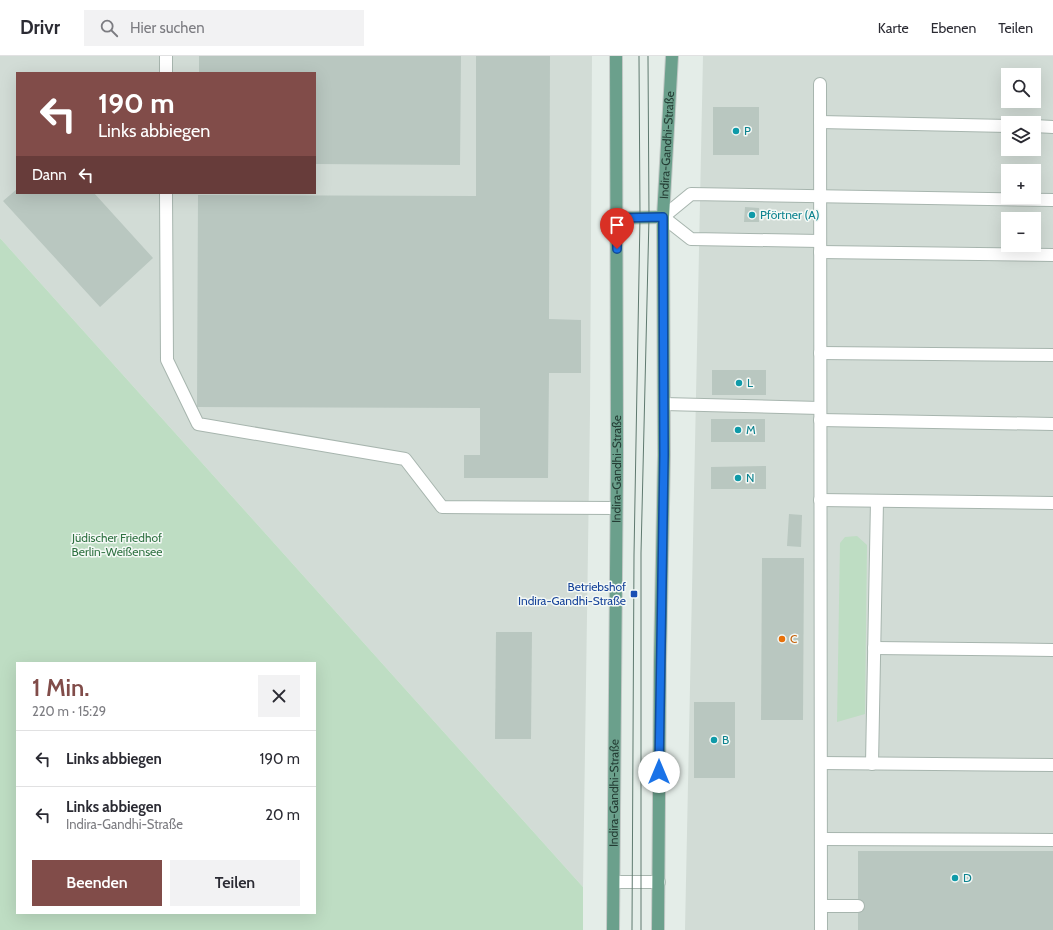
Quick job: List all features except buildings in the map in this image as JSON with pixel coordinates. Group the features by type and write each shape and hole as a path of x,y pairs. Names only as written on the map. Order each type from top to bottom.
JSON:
{"main road":[{"name":"Indira-Gandhi-Straße","path":"614,930 617,218 616,56"},
{"name":"Indira-Gandhi-Straße","path":"658,930 664,404 663,217 672,56"},
{"path":"617,218 663,217"}],"lane":[{"path":"166,56 166,72"},
{"path":"820,84 821,930"},
{"path":"820,122 1001,126"},
{"path":"1041,126 1053,127"},
{"path":"166,194 167,360 198,424 405,459 442,507 616,508"},
{"path":"1053,200 691,194 663,217 691,238 820,246 1053,255"},
{"path":"820,353 1053,355"},
{"path":"664,404 820,408"},
{"path":"820,420 1053,424"},
{"path":"820,500 1053,503"},
{"path":"872,764 877,501"},
{"path":"874,648 1053,650"},
{"path":"821,763 1053,765"},
{"path":"821,839 1053,840"},
{"path":"614,882 659,882"},
{"path":"821,906 858,906"}],"shaded area":[{"path":"0,56 592,56 590,413 583,887 0,238"},
{"path":"703,56 1053,56 1053,930 685,930"}],"green space":[{"name":"Jüdischer Friedhof Berlin-Weißensee","path":"0,238 583,887 583,930 0,930"},
{"path":"857,536 867,545 865,714 837,722 840,543 845,537"}],"tram line":[{"path":"632,930 634,555 640,217 639,56"},
{"path":"641,930 641,553 649,217 648,56"}],"place":[{"name":"P","path":"736,131"},
{"name":"Pförtner (A)","path":"752,215"},
{"name":"L","path":"739,383"},
{"name":"M","path":"738,430"},
{"name":"N","path":"738,478"},
{"name":"Betriebshof Indira-Gandhi-Straße","path":"634,594"},
{"name":"C","path":"782,639"},
{"name":"B","path":"714,740"},
{"name":"D","path":"955,878"}],"route":[{"path":"617,249 617,218 663,217 664,455 659,772"}]}
